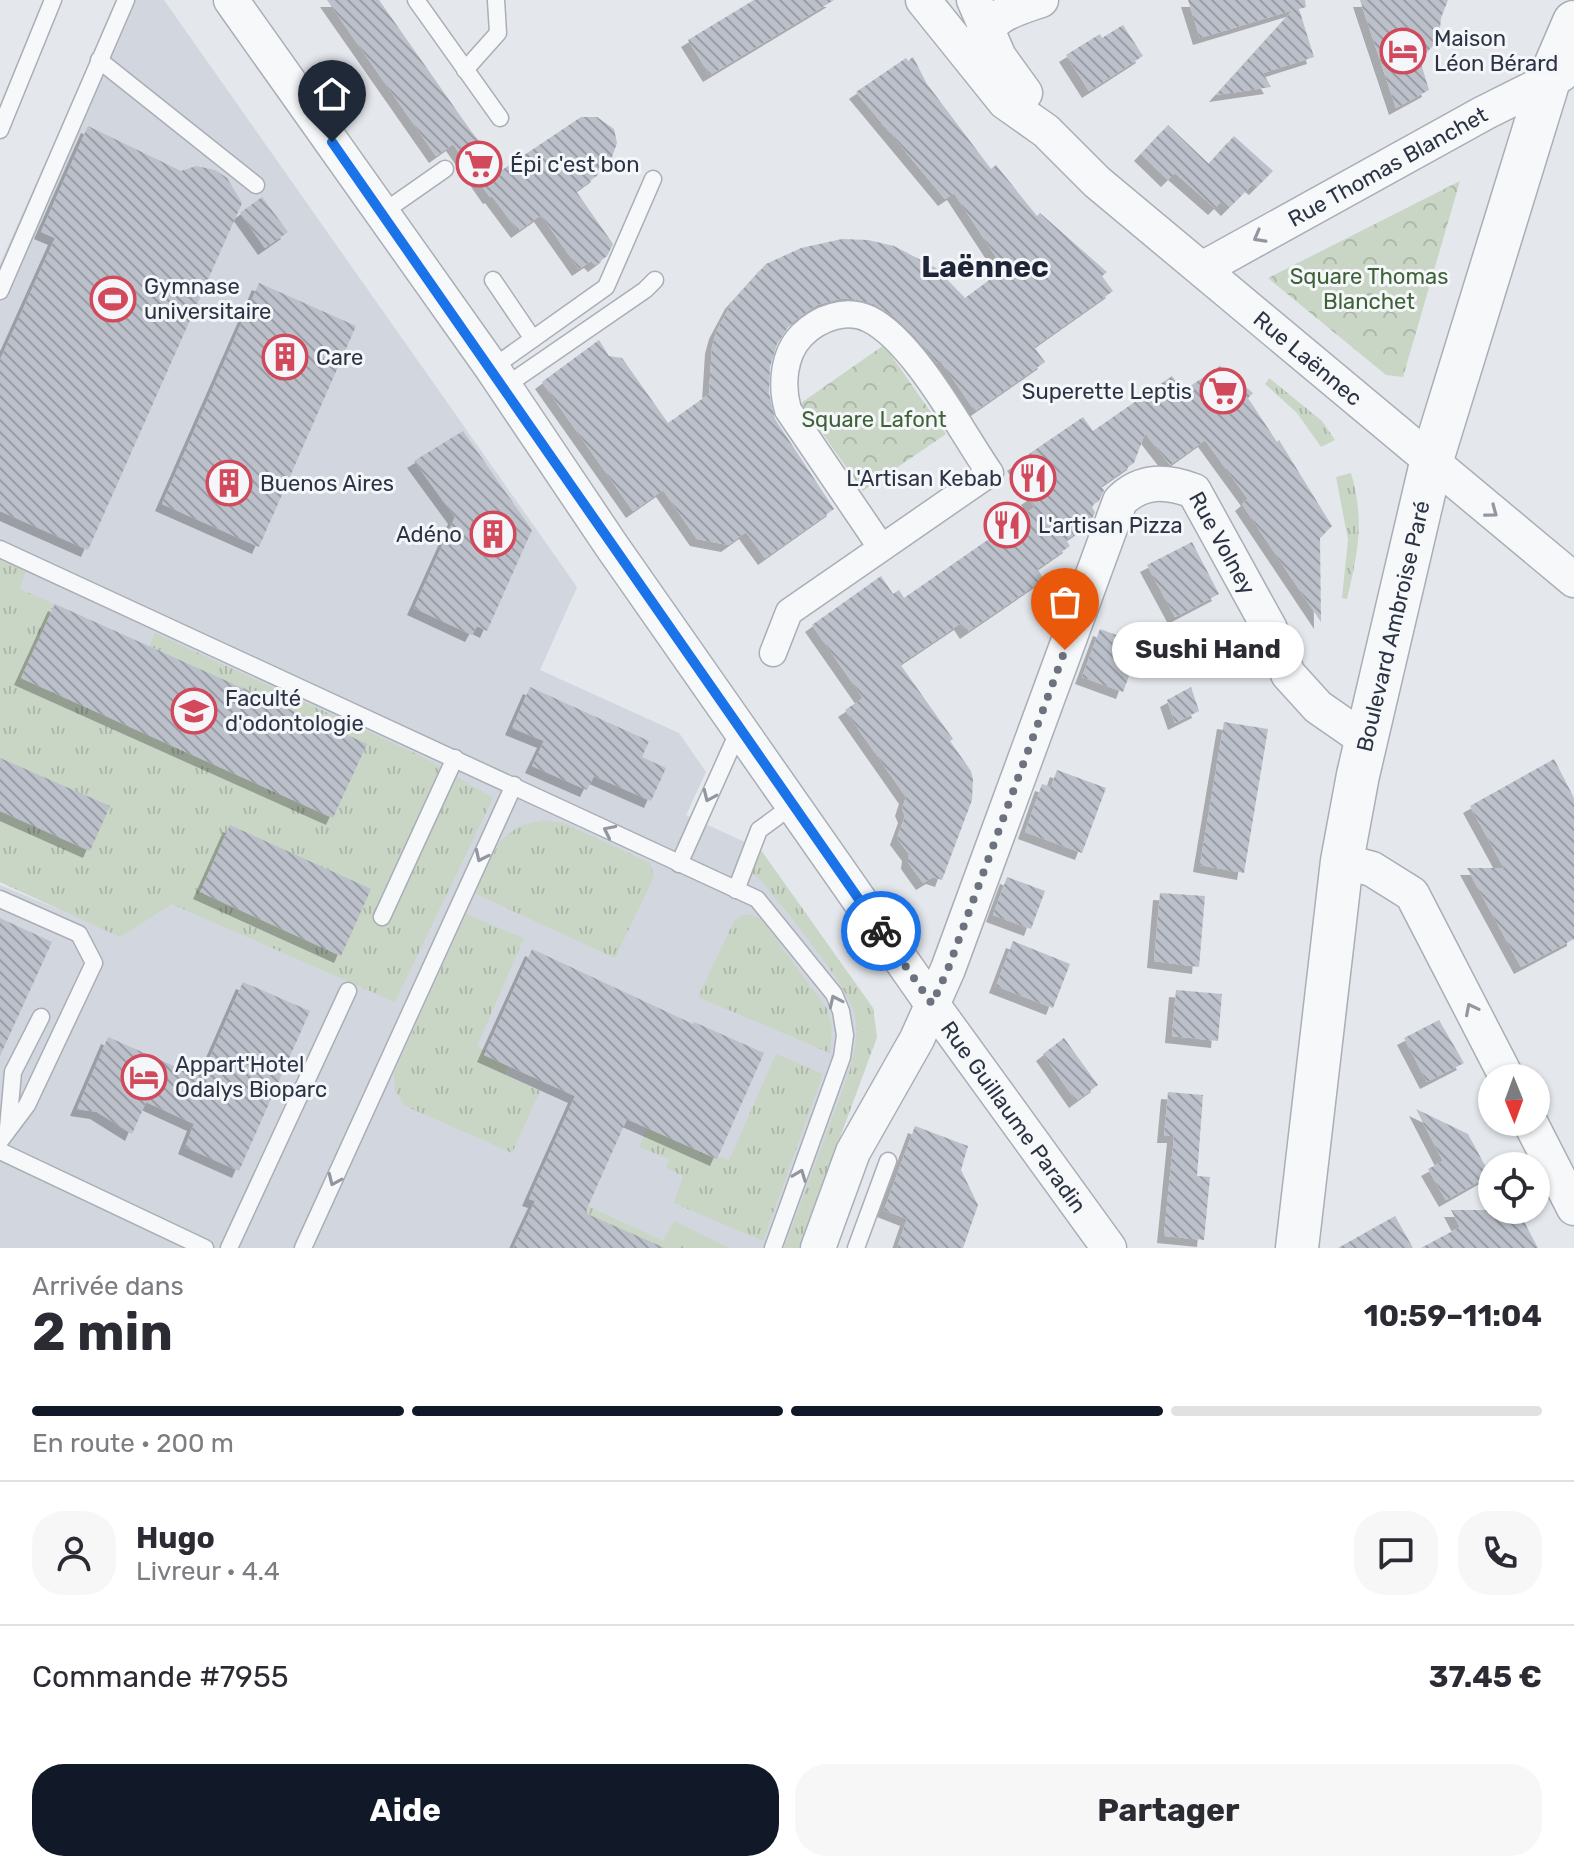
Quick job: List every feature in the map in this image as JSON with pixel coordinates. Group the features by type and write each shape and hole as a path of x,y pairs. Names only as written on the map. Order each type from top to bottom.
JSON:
{"street":[{"name":"Rue Guillaume Paradin","path":"231,0 498,378 932,1004 1109,1248"},
{"name":"Rue Laënnec","path":"923,0 1005,102 1046,131 1097,182 1574,580"},
{"path":"971,61 980,13 1011,10 1041,0"},
{"name":"Rue Laënnec","path":"980,13 999,57 1020,84 1046,131"},
{"name":"Boulevard Ambroise Paré","path":"1297,1248 1342,861 1367,741 1431,463 1562,75 1574,22"},
{"name":"Rue Thomas Blanchet","path":"1202,269 1562,75"},
{"path":"773,653 789,612 990,473 922,372 891,334 868,318 844,315 825,318 796,340 787,362 785,399 788,410 881,547"},
{"name":"Rue Volney","path":"932,1004 948,969 1120,501 1131,489 1148,484 1173,483 1194,491 1270,629 1288,674 1318,707 1367,741"},
{"path":"1342,861 1372,869 1412,894 1500,1064"},
{"path":"818,1248 853,1152 917,1039 932,1004"},
{"path":"1537,1136 1574,1208"}],"lane":[{"path":"0,130 53,0"},
{"path":"0,291 126,0"},
{"path":"416,0 500,118"},
{"path":"465,70 498,33 496,0"},
{"path":"99,60 256,185"},
{"path":"382,213 445,169"},
{"path":"498,378 533,339 606,287 653,179"},
{"path":"493,280 533,339"},
{"path":"498,378 655,280"},
{"path":"0,549 757,899 834,994 845,1035 837,1077 773,1248"},
{"path":"679,864 740,729"},
{"path":"382,917 455,758"},
{"path":"303,1248 514,785"},
{"path":"736,890 759,830 793,805"},
{"path":"0,899 79,934 94,963 27,1105 4,1135"},
{"path":"229,1248 348,991"},
{"path":"4,1135 13,1072 41,1017"},
{"path":"0,1151 205,1248"},
{"path":"856,1248 888,1161"}],"shaded area":[{"path":"118,0 164,0 577,587 540,670 679,733 706,772 686,815 760,849 873,1008 877,1037 799,1248 0,1248 0,885 70,914 0,882 0,264"}],"green space":[{"name":"Square Thomas Blanchet","path":"1460,181 1403,377 1386,375 1268,278"},
{"name":"Square Lafont","path":"884,345 946,434 863,491 801,403"},
{"path":"1269,378 1322,421 1335,440 1321,447 1297,413 1265,384"},
{"path":"1351,473 1359,522 1347,599 1342,598 1348,540 1336,477"},
{"path":"0,560 26,571 20,589 55,604 22,678 333,818 366,744 149,646 155,633 425,758 493,798 395,1002 172,904 120,937 0,882"},
{"path":"544,820 564,823 650,863 654,877 615,958 474,893 500,841 519,826"},
{"path":"760,849 873,1008 877,1037 799,1248 784,1248 850,1070 856,1043 856,1022 849,1001 827,965 760,879 752,873"},
{"path":"466,914 524,938 477,1046 508,1065 505,1075 540,1091 512,1153 405,1106 395,1091 394,1073"},
{"path":"742,915 752,915 762,920 827,1009 832,1028 830,1053 698,997 734,921"},
{"path":"776,1054 823,1074 763,1241 674,1203 683,1176 666,1168 669,1159 639,1147 647,1128 716,1159 718,1156 729,1160"},
{"path":"588,1206 663,1241 674,1221 729,1248 593,1248 557,1211"}],"building":[{"path":"327,0 379,0 502,170 581,117 597,117 614,129 617,143 612,157 597,171 598,175 576,191 613,244 607,256 595,265 591,261 579,269 541,215 518,231 453,144 436,156"},
{"path":"754,0 834,0 710,75 688,40"},
{"path":"1188,0 1305,0 1306,7 1299,9 1314,57 1263,73 1271,87 1216,95 1293,10 1200,38"},
{"name":"Maison Léon Bérard","path":"1360,0 1448,0 1441,18 1439,39 1420,60 1429,90 1396,108"},
{"path":"1123,25 1143,56 1089,91 1066,55 1100,34 1102,38"},
{"path":"913,57 927,84 991,169 996,165 1037,216 1040,213 1107,272 1102,276 1113,291 1034,347 1045,362 975,411 940,360 937,363 895,317 874,304 854,299 839,299 817,305 791,323 777,344 770,367 769,393 775,419 834,509 765,558 746,532 728,545 697,539 663,490 633,511 542,382 599,340 609,356 622,358 668,423 709,394 716,332 732,302 766,264 801,248 842,239 868,240 894,246 936,268 965,298 1004,269 954,193 945,199 856,92 906,58 908,61"},
{"path":"1168,125 1209,164 1234,136 1273,171 1256,188 1252,185 1228,209 1221,202 1215,208 1175,173 1168,180 1141,154"},
{"name":"Gymnase universitaire","path":"88,126 181,171 196,166 215,170 227,178 242,203 88,550 0,511 0,360 55,238 41,232"},
{"path":"262,197 288,232 265,248 240,213"},
{"path":"259,283 356,326 259,547 162,504"},
{"path":"1220,366 1253,393 1248,398 1277,442 1279,440 1332,526 1320,538 1321,622 1242,504 1248,499 1205,440 1170,465 1145,433 1134,463 1101,486 1104,490 1099,501 1091,506 1095,512 1090,523 1066,540 1070,546 1037,569 1044,579 967,632 961,623 900,664 953,739 950,741 971,771 973,779 972,800 942,880 933,877 923,883 908,862 909,854 897,838 905,816 902,809 906,797 845,710 863,698 812,625 881,576 893,594 899,590 904,598 1035,507 1028,498 1034,494 1014,464 1083,417 1093,431 1172,376 1183,391"},
{"name":"Adéno","path":"463,431 532,530 487,631 477,626 472,635 414,608 455,517 414,461"},
{"path":"1192,542 1219,594 1175,617 1147,565"},
{"name":"Faculté d'odontologie","path":"55,604 367,744 333,818 21,678"},
{"path":"1100,629 1141,644 1123,692 1082,677"},
{"path":"530,687 649,741 642,757 666,768 651,801 594,776 587,790 532,766 544,741 512,728"},
{"path":"1191,687 1199,711 1175,723 1167,700"},
{"path":"1224,722 1268,729 1244,873 1200,865"},
{"path":"0,758 110,806 90,851 0,811"},
{"path":"1554,759 1574,798 1574,939 1521,967 1467,868 1504,868 1470,806"},
{"path":"1057,770 1106,788 1082,853 1025,832 1042,784 1051,787"},
{"path":"230,825 371,889 341,956 200,892"},
{"path":"1007,877 1045,891 1031,929 993,915"},
{"path":"1160,893 1205,896 1199,967 1154,961"},
{"path":"0,918 52,942 0,1056"},
{"path":"1013,941 1070,964 1053,1008 996,986"},
{"path":"532,949 693,1024 764,1053 717,1159 627,1119 585,1213 665,1248 513,1248 535,1201 529,1199 575,1096 484,1055"},
{"name":"Appart'Hotel Odalys Bioparc","path":"243,982 310,1011 239,1171 185,1147 194,1124 146,1102 132,1134 97,1112 77,1109 108,1037 201,1078"},
{"path":"1176,990 1222,994 1218,1041 1172,1036"},
{"path":"1439,1020 1464,1063 1427,1082 1404,1038"},
{"path":"1064,1038 1098,1085 1076,1101 1043,1054"},
{"path":"1168,1092 1203,1095 1197,1176 1210,1177 1204,1240 1164,1236 1174,1136 1164,1136"},
{"path":"1416,1109 1468,1134 1478,1153 1478,1182 1446,1200 1428,1169 1443,1161"},
{"path":"915,1126 968,1146 961,1170 978,1205 963,1248 897,1248 907,1219 884,1210"},
{"path":"1451,1210 1478,1210 1478,1224 1525,1224 1538,1248 1421,1248 1460,1227"},
{"path":"1395,1216 1413,1248 1338,1248"}],"way so far":[{"path":"881,931 932,1004 948,969 1065,650"}],"place":[{"name":"Maison Léon Bérard","path":"1403,51"},
{"name":"Épi c'est bon","path":"479,164"},
{"name":"Gymnase universitaire","path":"113,299"},
{"name":"Care","path":"285,357"},
{"name":"Superette Leptis","path":"1223,391"},
{"name":"L'Artisan Kebab","path":"1033,478"},
{"name":"Buenos Aires","path":"229,483"},
{"name":"L'artisan Pizza","path":"1007,525"},
{"name":"Adéno","path":"493,534"},
{"name":"Sushi Hand","path":"1065,650"},
{"name":"Faculté d'odontologie","path":"194,711"},
{"name":"Appart'Hotel Odalys Bioparc","path":"144,1077"}],"district":[{"name":"Laënnec","path":"985,267"}],"route":[{"path":"332,142 881,931"}]}
